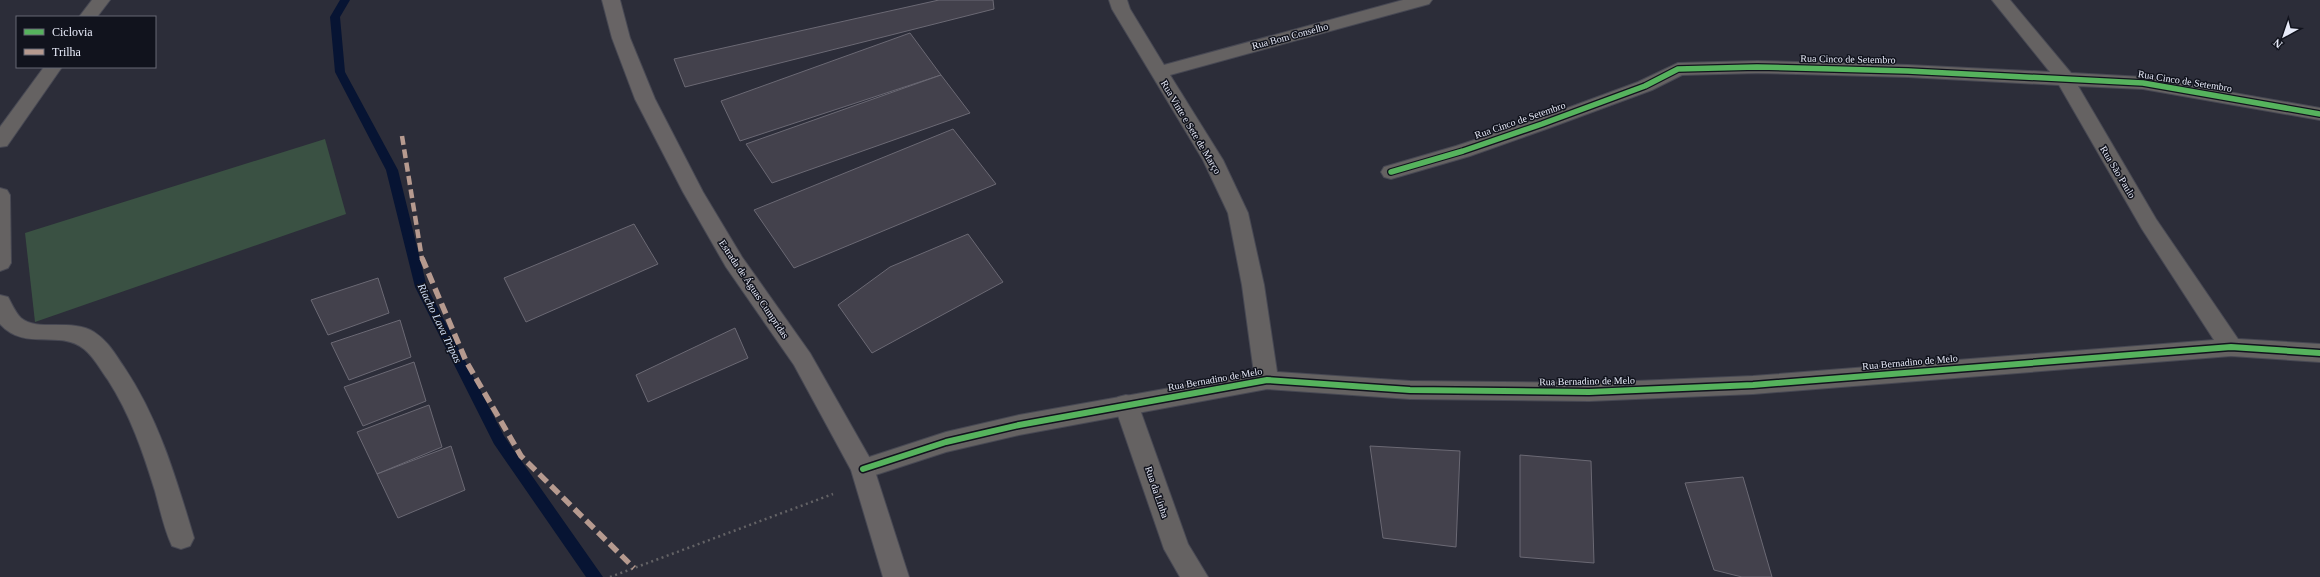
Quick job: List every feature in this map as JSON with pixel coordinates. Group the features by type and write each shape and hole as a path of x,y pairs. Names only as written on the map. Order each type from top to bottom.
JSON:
{"main road":[{"name":"Estrada de Águas Cumpridas","path":"611,0 621,38 646,98 693,192 734,262 802,359 865,475 896,577"}],"street":[{"path":"89,16 100,0"},
{"name":"Rua Vinte e Sete de Março","path":"1118,0 1121,10 1213,160 1238,213 1253,285 1267,380"},
{"name":"Rua Bom Conselho","path":"1158,72 1423,0"},
{"name":"Rua São Paulo","path":"2001,0 2066,80 2106,152 2149,224 2231,347"},
{"name":"Rua Cinco de Setembro","path":"1391,172 1463,151 1542,124 1645,86 1678,69 1757,67 1908,71 2143,83 2320,114"},
{"path":"0,141 52,68"},
{"path":"0,195 0,263"},
{"path":"0,303 5,316 18,327 28,332 78,334 98,347 130,392 150,435 181,538"},
{"name":"Rua Bernadino de Melo","path":"865,475 946,442 1126,404 1267,380 1410,390 1589,392 1753,384 2231,347 2320,353"},
{"name":"Rua da Linha","path":"1126,404 1177,549 1194,577"}],"path":[{"path":"610,577 865,475"}],"green space":[{"path":"325,139 346,214 35,322 25,233"}],"building":[{"path":"939,0 993,0 994,9 685,87 674,59"},
{"path":"910,33 941,75 740,141 721,101"},
{"path":"941,75 970,113 772,183 746,144"},
{"path":"953,129 996,184 794,268 754,210"},
{"path":"634,224 658,264 526,322 504,278"},
{"path":"968,234 1003,282 872,353 838,305 890,267"},
{"path":"378,278 389,313 328,335 311,300"},
{"path":"400,320 411,357 349,380 331,343"},
{"path":"735,328 748,358 648,402 636,375"},
{"path":"414,362 426,401 363,426 344,387"},
{"path":"429,405 442,447 377,474 357,432"},
{"path":"451,446 465,490 398,518 377,474"},
{"path":"1370,446 1460,451 1456,547 1383,538"},
{"path":"1520,455 1591,461 1594,563 1520,557"},
{"path":"1743,477 1772,577 1742,577 1714,570 1685,483"}],"waterway":[{"name":"Riacho Lava Tripas","path":"345,0 335,17 340,72 392,170 421,287 499,440 595,577"}],"marked path":[{"path":"402,136 422,260 466,361 521,456 634,568"}],"cycle path":[{"path":"1391,172 1463,151 1542,124 1645,86 1678,69 1757,67 1908,71 2143,83 2320,114"},
{"path":"863,469 946,442 1019,425 1267,380 1410,390 1589,392 1753,385 2231,347 2320,353"}]}
